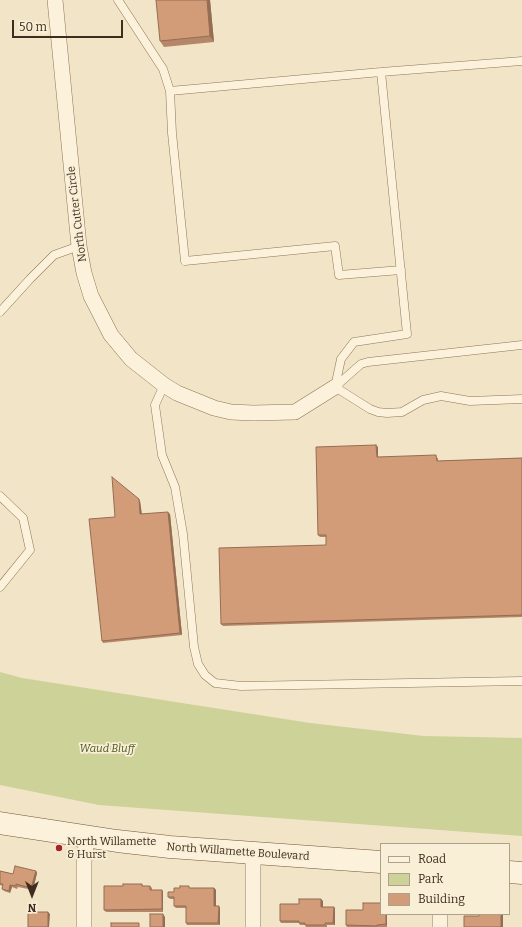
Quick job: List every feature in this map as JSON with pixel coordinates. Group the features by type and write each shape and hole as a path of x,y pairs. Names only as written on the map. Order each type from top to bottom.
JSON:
{"main road":[{"name":"North Willamette Boulevard","path":"0,823 170,847 380,862"},
{"path":"510,872 522,872"}],"street":[{"name":"North Cutter Circle","path":"55,0 79,246 84,273 91,296 111,335 131,359 164,385 177,393 214,408 231,412 295,412 334,387"},
{"path":"84,927 84,862 87,836"},
{"path":"253,853 254,927"},
{"path":"440,915 440,927"}],"lane":[{"path":"118,0 164,69 170,91 172,133 185,261 335,246 339,275 401,270"},
{"path":"170,91 522,61"},
{"path":"334,387 341,359 354,342 407,334 381,72"},
{"path":"0,312 54,255 79,246"},
{"path":"334,387 361,364 368,362 522,345"},
{"path":"164,385 155,405 162,455 176,487 183,534 194,647 198,664 205,675 215,682 241,686 522,680"},
{"path":"334,387 370,409 387,413 402,412 423,400 441,396 470,401 522,399"},
{"path":"0,496 23,518 30,550 0,587"}],"green space":[{"name":"Waud Bluff","path":"0,672 22,678 310,723 424,736 522,738 522,836 99,805 0,785"}],"building":[{"path":"156,0 207,0 210,36 160,41"},
{"path":"376,445 377,457 436,455 437,461 522,458 522,615 221,624 219,548 326,545 326,535 318,535 316,447"},
{"path":"112,477 139,499 140,514 168,512 180,633 102,641 89,519 115,517"},
{"path":"15,866 36,871 31,888 16,884 16,886 10,885 9,891 2,889 3,884 0,884 0,871 13,874"},
{"path":"123,884 142,884 142,886 150,886 150,890 162,890 162,909 104,910 104,886 123,886"},
{"path":"180,886 189,886 189,888 214,888 214,906 219,906 218,923 186,923 186,906 174,906 174,897 168,897 168,892 174,892 174,888 180,888"},
{"path":"299,899 321,899 321,907 334,907 333,923 325,923 325,925 305,925 305,923 299,923 299,921 280,921 280,904 299,904"},
{"path":"363,903 380,903 380,915 386,915 386,924 377,926 346,925 346,910 363,910"},
{"path":"28,912 48,912 48,927 28,927"},
{"path":"150,914 163,914 163,927 150,927"},
{"path":"501,915 501,927 464,927 464,916"},
{"path":"111,923 139,923 139,927 111,927"}],"place":[{"name":"North Willamette & Hurst","path":"59,848"}]}
